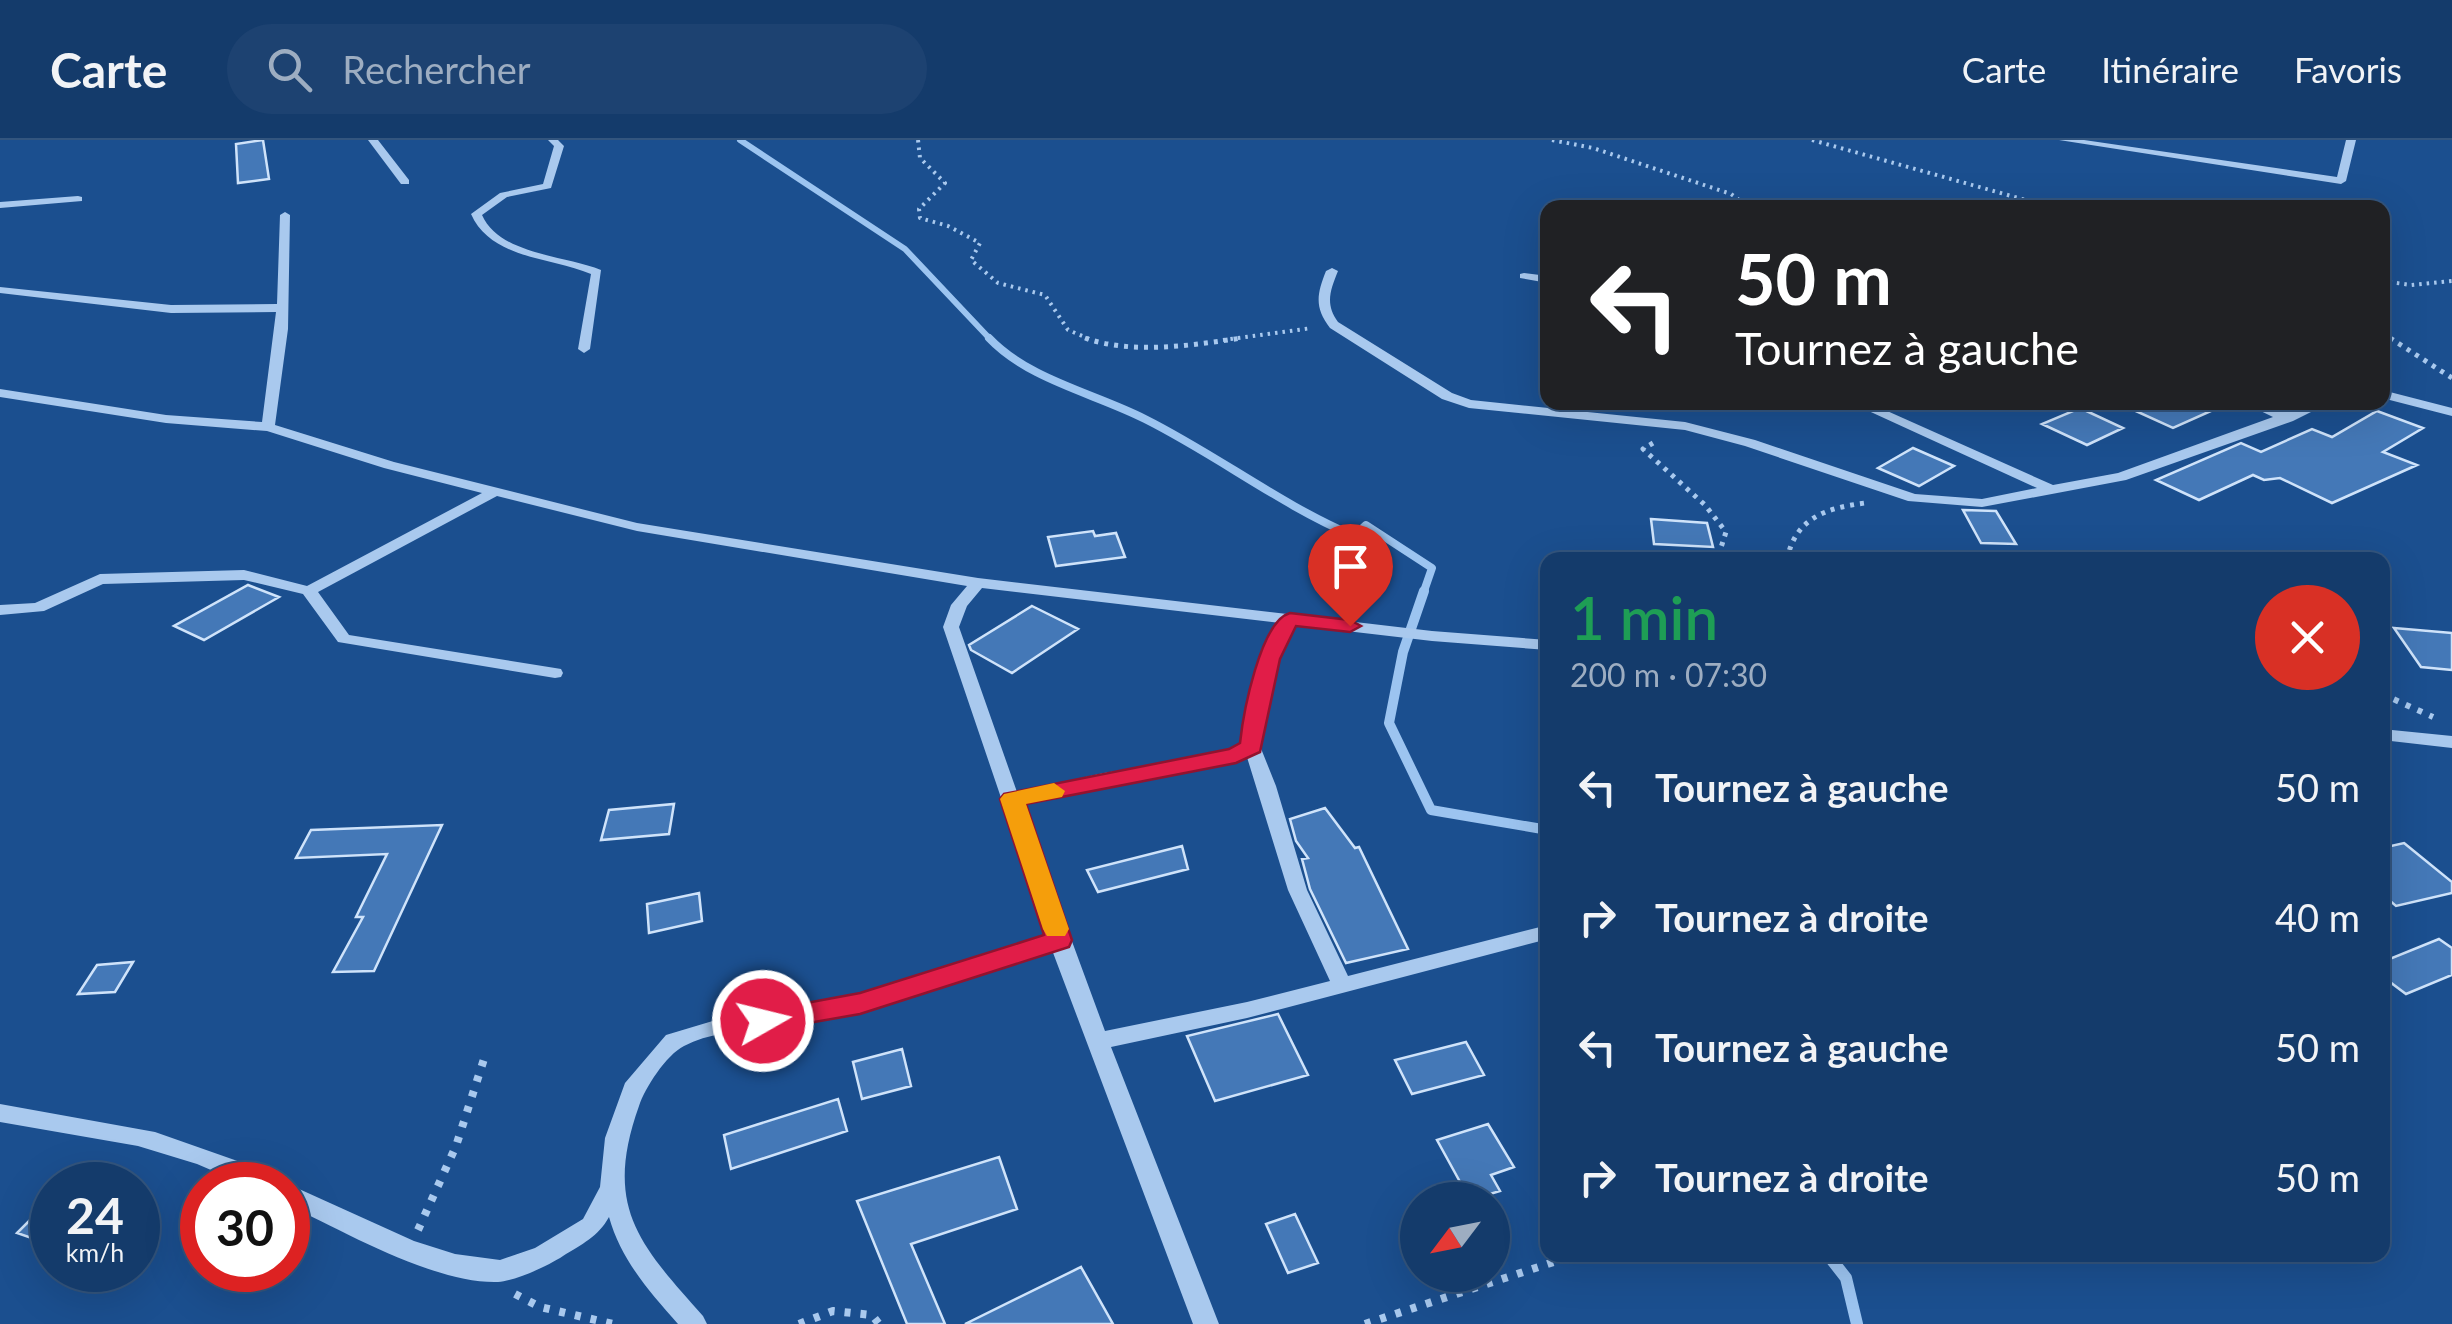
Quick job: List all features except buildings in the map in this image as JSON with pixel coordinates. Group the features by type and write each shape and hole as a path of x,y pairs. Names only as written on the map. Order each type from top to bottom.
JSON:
{"street":[{"path":"373,140 405,182"},
{"path":"553,140 559,146 546,186 504,195 476,214 478,226 494,239 578,262 597,272 584,350"},
{"path":"2064,140 2342,180 2351,140"},
{"path":"0,205 78,199"},
{"path":"268,427 282,308 286,215"},
{"path":"1332,271 1320,296 1322,311 1334,325 1447,396 1468,404 1685,426 1750,443 1913,498 1982,503 2121,477 2306,410"},
{"path":"1524,276 1540,279"},
{"path":"0,290 171,309 282,308"},
{"path":"0,393 166,419 268,427 494,492 637,527 978,583 1432,636 1540,644"},
{"path":"2390,396 2452,412"},
{"path":"1873,410 2054,491"},
{"path":"2268,410 2288,418"},
{"path":"309,590 494,492"},
{"path":"0,610 38,608 100,579 244,574 309,590 344,639 555,672"},
{"path":"978,583 959,605 951,627 1059,940 1206,1324"},
{"path":"1290,619 1269,659 1254,711 1252,746 1265,771 1284,854 1312,930 1342,984"},
{"path":"2390,735 2452,742"},
{"path":"1012,799 1104,778 1214,761 1252,746"},
{"path":"1099,1041 1247,1010 1540,934"},
{"path":"694,1324 642,1264 625,1232 612,1188 616,1138 636,1084 674,1041 726,1025 800,1017 860,1003 1059,940"},
{"path":"0,1112 38,1122 138,1137 214,1162"},
{"path":"310,1204 408,1250 456,1265 500,1272 543,1256 591,1226 612,1188"}],"path":[{"path":"918,140 920,158 945,183 920,209 920,218 948,226 980,243 971,260 998,283 1045,295 1069,332 1102,343 1170,346 1334,325"},
{"path":"1552,140 1593,148 1730,194 1735,200"},
{"path":"1812,140 2026,200"},
{"path":"2390,281 2412,285 2452,281"},
{"path":"2390,338 2452,378"},
{"path":"1685,426 1643,449 1705,505 1726,532 1720,552"},
{"path":"1788,552 1789,541 1808,518 1826,508 1913,498"},
{"path":"2390,698 2434,718"},
{"path":"408,1250 448,1170 471,1110 484,1059"},
{"path":"1366,1324 1553,1262"},
{"path":"506,1290 540,1307 612,1324"},
{"path":"800,1324 834,1311 872,1315 879,1324"}],"waterway":[{"path":"740,140 905,249 990,339"},
{"path":"990,339 1023,365 1145,419 1327,524 1354,536 1366,525 1432,568 1423,594"},
{"path":"1424,591 1403,652 1389,723 1431,810 1540,829"},
{"path":"1833,1262 1846,1278 1857,1324"}],"slow traffic":[{"path":"1054,791 1012,799 1056,929"}],"route":[{"path":"763,1021 860,1003 1059,940 1012,799 1104,778 1236,756 1252,746 1254,711 1269,659 1290,619 1350,626"}]}
